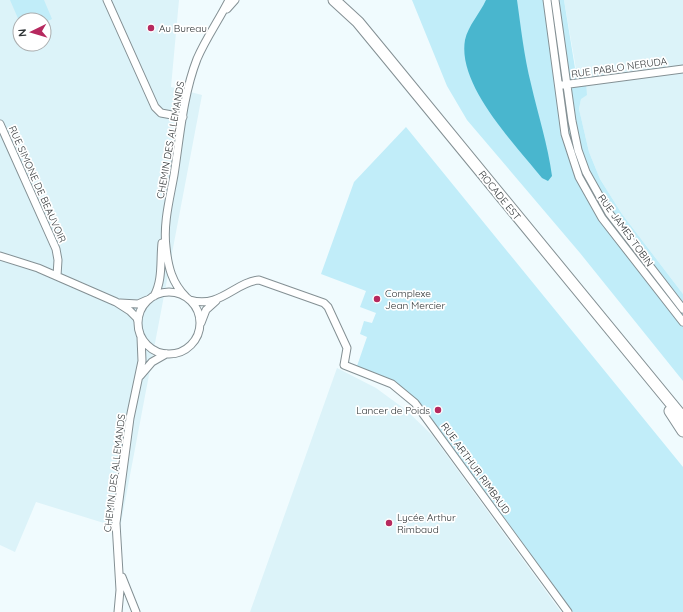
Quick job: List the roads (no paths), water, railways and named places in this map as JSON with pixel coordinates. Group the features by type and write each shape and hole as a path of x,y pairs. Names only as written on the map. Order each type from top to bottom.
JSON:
{"main road":[{"name":"ROCADE EST","path":"334,0 358,22"},
{"name":"ROCADE EST","path":"343,0 358,22 683,418"},
{"name":"ROCADE EST","path":"643,369 683,431"}],"street":[{"path":"108,0 155,108 162,113 183,117"},
{"name":"CHEMIN DES ALLEMANDS","path":"152,297 159,285 162,240 189,85 197,59 229,0"},
{"name":"CHEMIN DES ALLEMANDS","path":"219,18 236,0"},
{"name":"RUE JAMES TOBIN","path":"547,0 558,86 569,147 576,169 602,218 683,322"},
{"name":"RUE JAMES TOBIN","path":"555,0 566,85 576,143 583,165 592,185 611,216 683,309"},
{"name":"RUE PABLO NERUDA","path":"558,86 683,69"},
{"name":"RUE SIMONE DE BEAUVOIR","path":"0,124 56,249 58,260 57,276"},
{"name":"CHEMIN DES ALLEMANDS","path":"166,223 166,248 170,273 176,285 188,299"},
{"path":"0,256 21,261 116,302 135,314 141,337 150,347 166,354 178,353 187,348 197,337 206,310 223,296"},
{"name":"RUE ARTHUR RIMBAUD","path":"223,296 259,280 324,303 328,307 347,348 344,365 392,384 415,403 568,612"},
{"path":"116,302 138,304 163,293 172,292 188,299 200,302 223,296"},
{"path":"138,323 141,310 152,297"},
{"path":"188,299 198,312 200,327"},
{"name":"CHEMIN DES ALLEMANDS","path":"118,612 120,590 116,523 137,384 143,357 141,337"},
{"name":"CHEMIN DES ALLEMANDS","path":"137,384 149,365 166,354"},
{"name":"CHEMIN DES ALLEMANDS","path":"119,566 130,600 136,612"}],"water":[{"path":"486,0 517,0 526,63 550,164 552,176 548,181 542,178 504,132 479,95 470,76 465,58 465,40"}],"place":[{"name":"Au Bureau","path":"151,28"},
{"name":"Complexe Jean Mercier","path":"377,299"},
{"name":"Lancer de Poids","path":"438,410"},
{"name":"Lycée Arthur Rimbaud","path":"389,523"}]}
